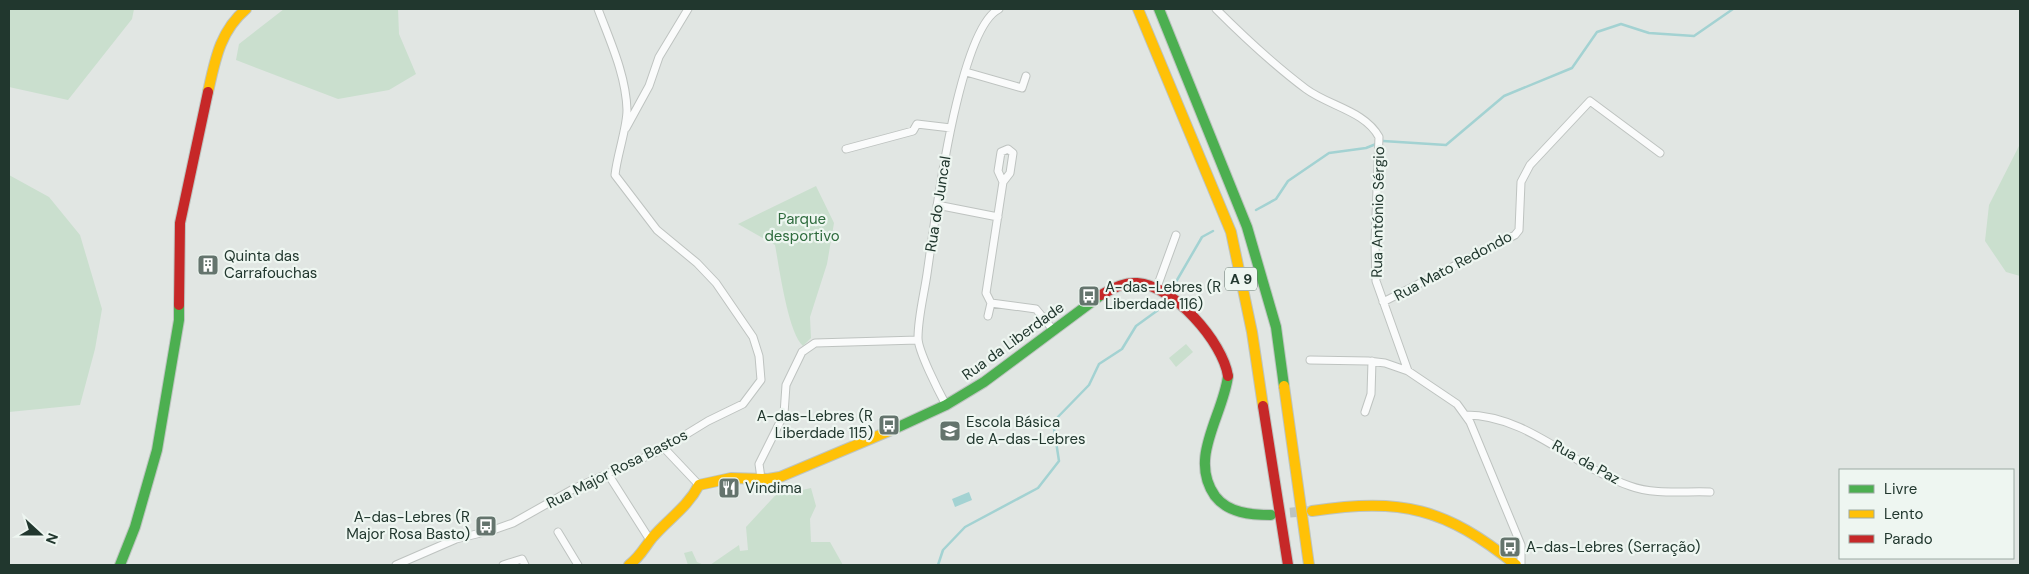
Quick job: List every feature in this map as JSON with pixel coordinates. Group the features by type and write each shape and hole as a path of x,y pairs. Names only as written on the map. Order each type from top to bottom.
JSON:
{"main road":[{"path":"120,565 135,527 156,450 178,320 180,223 216,57 222,36 236,16 246,9"},
{"name":"A 9","path":"1138,9 1231,232 1252,332 1288,565"},
{"name":"A 9","path":"1159,9 1247,227 1276,327 1309,565"},
{"name":"Rua da Liberdade","path":"699,485 731,478 778,478 946,405 1009,364 1099,296 1129,283 1157,287"},
{"path":"1157,287 1188,312 1210,336 1224,362 1228,375 1226,395 1204,452 1203,473 1210,491 1225,505 1245,514 1271,515"},
{"path":"629,565 646,549 650,540 674,520 699,485"},
{"path":"1312,511 1390,505 1432,512 1458,522 1486,539 1516,565"}],"street":[{"name":"Rua Major Rosa Bastos","path":"396,565 456,539 494,530 513,523 575,488 664,448 708,421 743,404 761,380 759,356 753,337 716,283 697,263 657,230 615,175 627,112 622,76 598,9"},
{"path":"622,134 645,94 660,57 688,9"},
{"name":"Rua do Juncal","path":"918,340 937,205 951,128 966,72 980,32 995,11 999,9"},
{"name":"Rua António Sérgio","path":"1216,9 1241,34 1306,89 1366,121 1379,137 1376,281 1408,371"},
{"path":"966,72 1022,88"},
{"path":"1020,97 1026,76"},
{"name":"Rua Mato Redondo","path":"1383,302 1515,235 1519,230 1521,182 1530,165 1590,101 1660,153"},
{"path":"846,149 913,131 917,124 951,128"},
{"path":"988,316 991,303 986,294 1003,182"},
{"path":"937,205 998,217"},
{"path":"1157,287 1176,235"},
{"path":"991,303 1036,309 1054,331"},
{"path":"761,478 759,464 784,414 786,385 802,352 815,342 918,340 946,405"},
{"path":"1310,360 1372,361 1408,371 1457,404 1470,422 1521,545 1520,565"},
{"path":"1365,412 1371,394 1372,361"},
{"name":"Rua da Paz","path":"1466,415 1498,420 1550,442 1628,486 1646,491 1710,492"},
{"path":"664,448 699,485"},
{"path":"608,474 650,540"},
{"path":"558,532 578,565"},
{"path":"503,565 522,559 525,565"}],"green space":[{"path":"9,9 134,9 132,19 68,100 9,87"},
{"path":"284,9 398,9 399,34 416,74 389,90 338,99 236,60 239,44"},
{"path":"2020,144 2020,276 2006,272 1985,241 1989,205"},
{"path":"9,175 49,197 80,235 102,309 95,349 80,405 9,412"},
{"name":"Parque desportivo","path":"816,186 834,223 827,264 810,317 811,338 803,346 793,328 789,314 775,245 738,224"},
{"path":"1186,344 1193,352 1176,367 1169,358"},
{"path":"783,487 798,491 811,488 816,506 810,519 811,542 830,542 843,565 710,565 739,545 740,551 748,550 746,527"},
{"path":"692,551 697,562 704,565 688,565 684,553"}],"water":[{"path":"969,492 972,500 955,507 952,499"}],"waterway":[{"path":"1383,141 1446,145 1504,96 1572,68 1597,32 1621,24 1649,33 1694,36 1733,9"},
{"path":"1256,210 1276,199 1288,181 1329,153 1366,148 1376,144"},
{"path":"1173,287 1202,237 1213,231"},
{"path":"938,565 943,550 965,527 1038,488 1059,461 1053,422 1089,385 1099,364 1122,349 1136,326 1165,305"}],"tunnel":[{"path":"1275,514 1308,511"}],"traffic: fast":[{"path":"1159,9 1247,227 1276,327 1284,386"},
{"path":"894,429 946,405 984,382 1101,295"},
{"path":"120,565 135,527 157,450 179,320 179,305"},
{"path":"1228,376 1206,452 1205,467 1208,482 1215,496 1226,506 1240,512 1271,515"}],"traffic: slow":[{"path":"208,92 216,57 224,36 246,9"},
{"path":"1138,9 1231,232 1252,332 1263,406"},
{"path":"1284,386 1309,565"},
{"path":"629,565 639,556 658,531 689,500 699,485 731,478 768,479 780,477 894,429"},
{"path":"1312,511 1372,506 1397,507 1421,511 1444,519 1466,530 1516,565"}],"traffic: jam":[{"path":"179,305 180,223 208,92"},
{"path":"1101,295 1127,283 1151,286 1166,294 1180,304 1207,332 1217,347 1228,376"},
{"path":"1263,406 1288,565"}],"place":[{"name":"Quinta das Carrafouchas","path":"208,265"},
{"name":"A-das-Lebres (R Liberdade 116)","path":"1089,296"},
{"name":"A-das-Lebres (R Liberdade 115)","path":"889,425"},
{"name":"Escola Básica de A-das-Lebres","path":"950,431"},
{"name":"Vindima","path":"729,488"},
{"name":"A-das-Lebres (R Major Rosa Basto)","path":"486,526"},
{"name":"A-das-Lebres (Serração)","path":"1510,547"}]}
